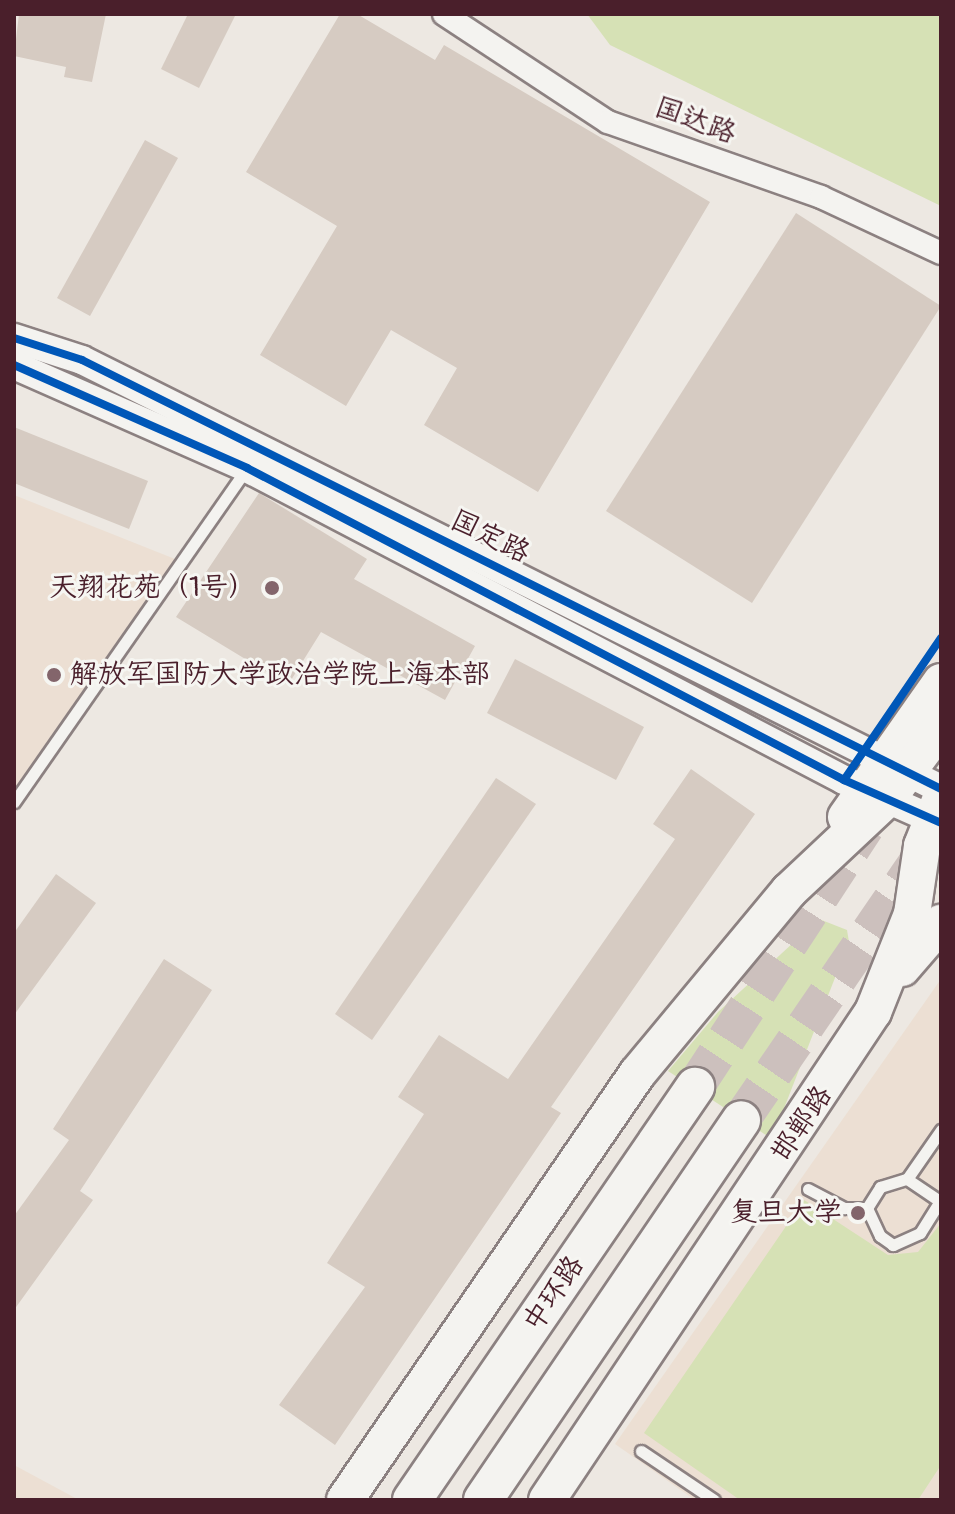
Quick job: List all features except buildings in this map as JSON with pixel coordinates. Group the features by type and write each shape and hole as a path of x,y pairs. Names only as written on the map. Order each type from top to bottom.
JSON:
{"highway":[{"name":"中环路","path":"412,1500 695,1087"},
{"name":"中环路","path":"483,1500 741,1120"}],"main road":[{"name":"邯郸路","path":"547,1500 873,1012 912,914 941,682"},
{"name":"邯郸路","path":"925,793 941,727"},
{"name":"邯郸路","path":"345,1500 637,1074 789,891 876,794 925,793"},
{"path":"873,1012 941,923"}],"street":[{"name":"国达路","path":"444,14 608,122 821,197 941,253"},
{"name":"国定路","path":"14,338 82,360 252,457 876,794"},
{"name":"国定路","path":"14,365 252,457 925,793"}],"lane":[{"path":"14,802 252,457"},
{"path":"907,1179 941,1202 920,1233 893,1245 870,1222 867,1208 880,1187 907,1179 941,1130"},
{"path":"808,1189 844,1208 867,1208"},
{"path":"641,1451 714,1500"}],"shaded area":[{"name":"解放军国防大学政治学院上海本部","path":"14,495 175,559 14,792"},
{"name":"复旦大学","path":"941,979 941,1500 695,1500 615,1444"},
{"path":"14,1465 79,1500 14,1500"}],"green space":[{"path":"587,14 941,14 941,206 610,45"},
{"path":"819,919 847,930 849,942 772,1139 668,1071 718,1012"},
{"name":"复旦大学","path":"804,1200 888,1255 918,1252 941,1223 941,1465 918,1500 740,1500 644,1433"}],"tunnel":[{"path":"695,1087 865,827"},
{"path":"741,1120 927,848"}],"cycle path":[{"path":"14,338 82,360 941,789"},
{"path":"14,365 247,468 844,780 941,823"},
{"path":"844,780 941,638"}],"place":[{"name":"天翔花苑（1号）","path":"272,588"},
{"name":"解放军国防大学政治学院上海本部","path":"54,675"},
{"name":"复旦大学","path":"858,1213"}]}
